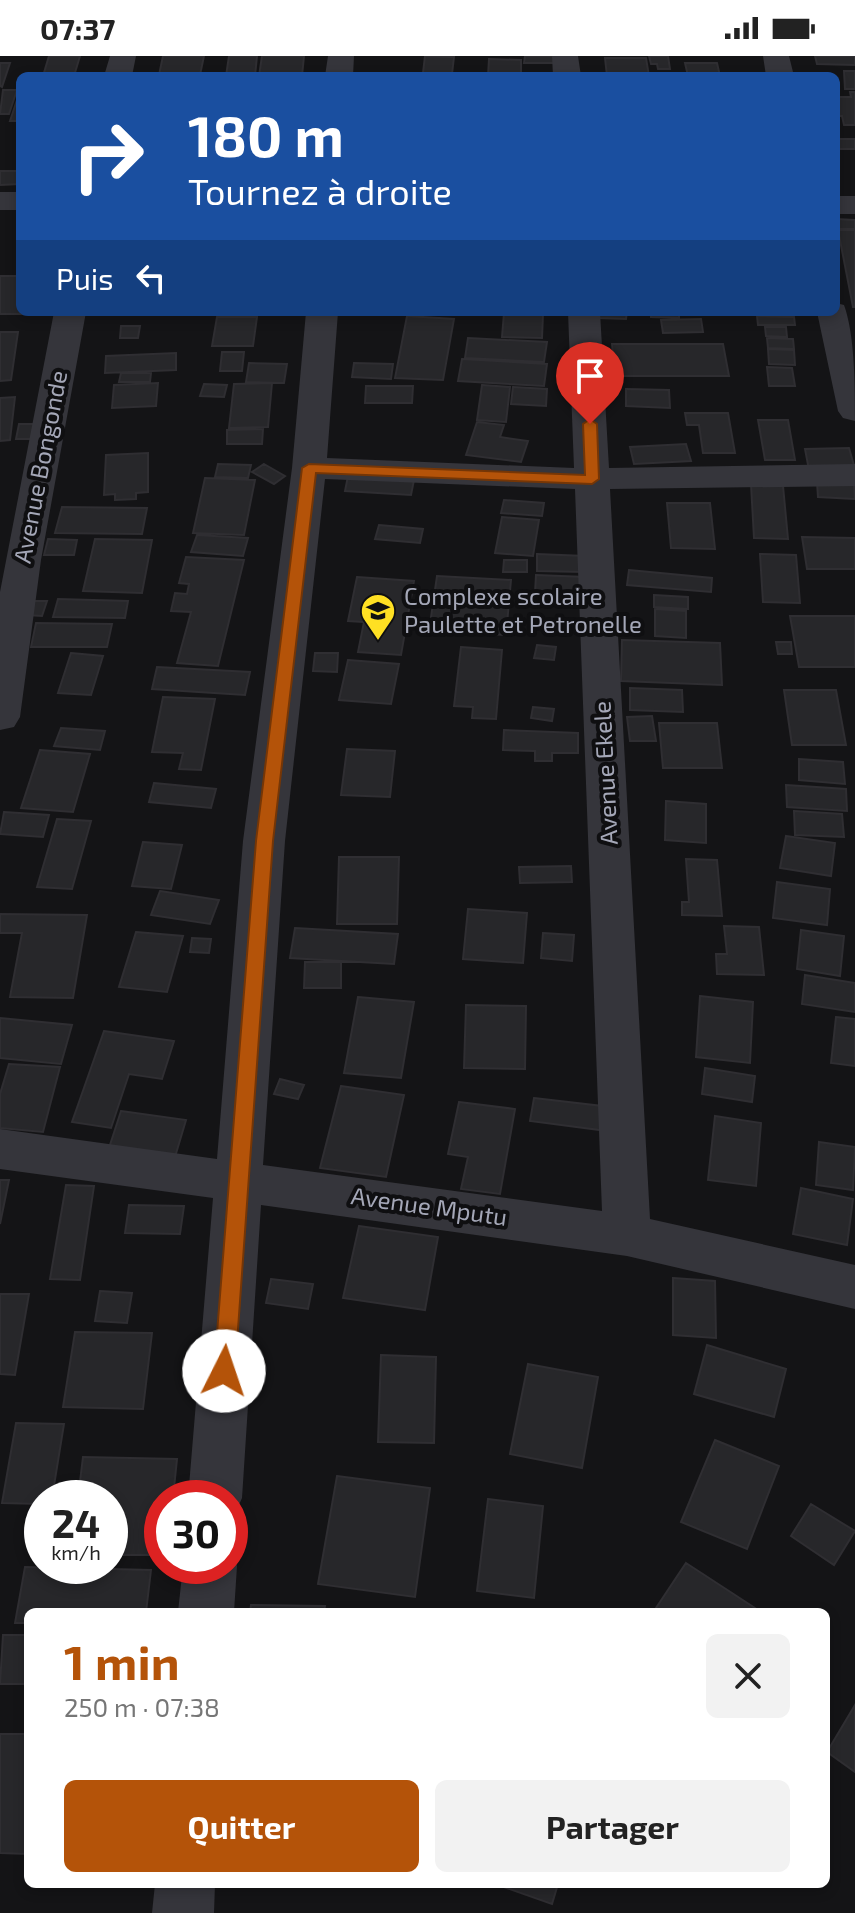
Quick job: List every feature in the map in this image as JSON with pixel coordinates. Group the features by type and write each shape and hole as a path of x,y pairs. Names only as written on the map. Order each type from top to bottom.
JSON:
{"street":[{"name":"Avenue Bongonde","path":"0,717 23,560 69,316"},
{"path":"216,1480 264,841 309,468 322,316"},
{"name":"Avenue Ekele","path":"584,316 627,1235"},
{"path":"834,316 855,411"},
{"path":"309,468 592,479 855,475"},
{"name":"Avenue Mputu","path":"0,1149 627,1235 855,1287"},
{"path":"206,1608 208,1584"},
{"path":"183,1913 185,1888"}],"building":[{"path":"49,56 80,56 75,72 44,72"},
{"path":"163,56 204,56 201,72 160,72"},
{"path":"229,56 257,56 255,72 227,72"},
{"path":"262,56 304,56 302,72 260,72"},
{"path":"425,56 454,57 452,72 423,72"},
{"path":"525,56 554,56 554,63 524,63"},
{"path":"649,56 668,56 670,69 658,69 657,64 651,64"},
{"path":"815,56 855,56 855,65 817,64"},
{"path":"605,58 646,58 648,72 607,72"},
{"path":"489,59 521,60 521,72 488,72"},
{"path":"0,63 10,63 2,87 0,86"},
{"path":"685,63 717,63 719,72 687,72"},
{"path":"844,71 855,71 855,89 845,89"},
{"path":"3,90 16,90 9,114 0,114"},
{"path":"850,92 855,92 855,125 844,125 840,116 840,97 851,97"},
{"path":"16,103 16,121 10,121"},
{"path":"840,139 855,139 855,149 840,149"},
{"path":"0,171 16,171 16,184 0,185"},
{"path":"840,219 855,220 855,229 840,229"},
{"path":"840,230 855,230 853,307 840,240"},
{"path":"0,276 16,276 16,314 0,314"},
{"path":"407,316 454,319 443,380 395,378"},
{"path":"504,316 543,316 542,338 502,337"},
{"path":"598,316 626,316 626,319"},
{"path":"679,316 679,318 651,317"},
{"path":"757,316 794,317 795,325 758,325"},
{"path":"217,317 257,317 253,346 212,346"},
{"path":"701,319 703,332 663,333 661,320"},
{"path":"121,326 140,326 138,338 120,338"},
{"path":"765,327 786,327 787,337 766,336"},
{"path":"0,332 18,332 11,380 0,381"},
{"path":"468,338 547,342 544,362 465,358"},
{"path":"767,338 793,339 794,349 768,348"},
{"path":"612,344 723,344 729,376 615,376"},
{"path":"768,349 794,350 795,365 769,364"},
{"path":"222,352 244,352 242,371 220,371"},
{"path":"176,353 176,370 105,373 106,356"},
{"path":"462,359 547,364 544,386 458,381"},
{"path":"249,363 287,364 284,383 246,382"},
{"path":"354,363 393,364 391,379 352,377"},
{"path":"767,367 792,368 795,386 769,386"},
{"path":"121,373 151,373 150,382 119,382"},
{"path":"158,383 156,406 112,408 114,385"},
{"path":"272,383 268,427 229,428 234,384"},
{"path":"204,384 227,385 224,397 200,396"},
{"path":"482,385 510,387 506,422 477,420"},
{"path":"366,386 413,386 412,403 365,403"},
{"path":"513,387 547,389 546,406 511,404"},
{"path":"626,389 669,390 670,408 626,406"},
{"path":"15,397 10,440 0,441 0,398"},
{"path":"685,413 728,413 735,453 703,453 699,425 687,425"},
{"path":"758,420 788,420 795,460 765,460"},
{"path":"477,422 504,425 500,437 528,441 521,462 466,455"},
{"path":"19,424 40,424 37,439 16,439"},
{"path":"263,429 262,444 227,444 227,430"},
{"path":"686,444 691,461 634,464 630,447"},
{"path":"849,448 855,469 809,470 805,449"},
{"path":"148,453 148,492 136,493 136,499 115,500 115,494 104,495 106,455"},
{"path":"218,464 251,465 248,478 215,477"},
{"path":"264,464 285,476 274,484 252,472"},
{"path":"348,476 414,480 411,495 345,491"},
{"path":"205,478 255,480 244,535 193,533"},
{"path":"817,482 854,484 855,499 818,497"},
{"path":"751,484 783,486 788,539 754,538"},
{"path":"504,500 544,503 542,516 501,513"},
{"path":"667,503 710,503 715,549 671,548"},
{"path":"62,507 147,508 142,534 55,533"},
{"path":"502,517 539,520 533,556 495,553"},
{"path":"379,525 423,529 420,543 375,539"},
{"path":"197,535 248,538 243,556 191,552"},
{"path":"802,537 855,538 855,569 807,569"},
{"path":"48,539 77,540 74,555 44,555"},
{"path":"95,539 152,540 142,593 83,591"},
{"path":"537,554 585,556 584,572 537,571"},
{"path":"760,554 796,555 800,603 763,602"},
{"path":"186,557 244,560 218,666 177,663 191,612 171,611 175,593 187,594 189,584 179,583"},
{"path":"504,560 527,560 527,572 503,572"},
{"path":"629,570 712,578 711,592 627,585"},
{"path":"536,575 586,577 586,595 535,593"},
{"path":"437,576 511,580 506,635 429,631"},
{"path":"357,577 414,581 401,655 358,652 364,622 348,621"},
{"path":"654,595 688,597 688,609 654,607"},
{"path":"58,599 128,601 125,618 53,617"},
{"path":"32,601 47,601 42,616 27,615"},
{"path":"655,609 686,611 686,638 655,636"},
{"path":"790,616 855,616 855,667 799,667"},
{"path":"36,623 112,624 107,647 31,647"},
{"path":"622,640 720,643 722,685 621,681"},
{"path":"776,642 791,642 792,654 778,654"},
{"path":"537,645 556,647 554,660 534,658"},
{"path":"461,647 502,650 496,719 472,718 473,707 454,706"},
{"path":"71,653 103,656 91,695 58,693"},
{"path":"315,653 338,653 337,672 313,671"},
{"path":"348,660 399,664 391,704 339,700"},
{"path":"157,667 250,672 245,695 152,689"},
{"path":"630,688 682,690 683,712 630,710"},
{"path":"784,690 836,690 846,745 792,745"},
{"path":"163,697 215,699 201,770 179,769 183,753 152,752"},
{"path":"533,707 554,709 552,721 531,718"},
{"path":"652,716 656,741 630,741 627,717"},
{"path":"659,723 717,723 722,768 663,768"},
{"path":"61,728 105,731 100,750 54,746"},
{"path":"504,730 578,733 578,753 552,753 552,761 535,761 535,751 503,750"},
{"path":"347,749 395,751 390,797 341,795"},
{"path":"40,750 90,754 73,812 21,808"},
{"path":"799,759 843,762 845,784 799,780"},
{"path":"154,783 216,789 211,808 149,802"},
{"path":"786,785 846,789 847,811 787,807"},
{"path":"666,801 706,804 706,843 665,840"},
{"path":"794,811 842,814 844,837 795,835"},
{"path":"4,812 49,815 43,837 0,834"},
{"path":"57,819 91,821 72,889 37,887"},
{"path":"786,836 835,843 831,876 780,868"},
{"path":"143,842 182,845 171,889 132,886"},
{"path":"339,857 399,857 397,924 337,924"},
{"path":"686,859 717,860 722,916 682,915 682,902 689,902"},
{"path":"571,866 572,882 520,883 519,867"},
{"path":"777,882 830,889 827,925 773,918"},
{"path":"160,891 219,900 210,924 151,915"},
{"path":"468,909 527,913 523,963 463,959"},
{"path":"0,914 87,915 73,998 10,997 22,933 0,933"},
{"path":"724,926 759,927 764,975 717,974 716,954 727,954"},
{"path":"295,928 398,934 394,964 290,958"},
{"path":"801,930 844,936 840,976 797,969"},
{"path":"136,932 183,936 167,992 119,987"},
{"path":"543,933 574,935 572,961 541,958"},
{"path":"192,938 211,939 209,953 190,952"},
{"path":"305,962 341,962 341,988 304,988"},
{"path":"805,975 855,983 855,1012 802,1004"},
{"path":"700,996 753,1002 750,1063 696,1057"},
{"path":"358,997 414,1002 401,1078 344,1073"},
{"path":"466,1005 526,1006 525,1069 464,1068"},
{"path":"836,1017 855,1019 855,1066 831,1063"},
{"path":"0,1018 72,1025 61,1064 0,1058"},
{"path":"104,1031 174,1041 162,1079 129,1074 111,1128 72,1122"},
{"path":"9,1064 60,1067 43,1132 0,1128 0,1094"},
{"path":"705,1068 755,1076 752,1102 702,1094"},
{"path":"280,1079 304,1085 298,1099 274,1094"},
{"path":"341,1086 404,1095 386,1177 320,1168"},
{"path":"534,1098 602,1106 600,1130 530,1121"},
{"path":"459,1102 515,1109 500,1194 461,1189 468,1157 448,1154"},
{"path":"121,1111 186,1120 175,1157 109,1148"},
{"path":"715,1116 761,1123 756,1186 708,1180"},
{"path":"819,1142 855,1147 853,1190 816,1185"},
{"path":"0,1180 9,1180 0,1224"},
{"path":"66,1185 94,1186 80,1280 50,1279"},
{"path":"801,1188 853,1199 847,1245 793,1234"},
{"path":"129,1205 184,1206 180,1234 125,1233"},
{"path":"359,1226 438,1237 425,1310 343,1298"},
{"path":"673,1278 715,1281 716,1338 673,1335"},
{"path":"271,1279 313,1284 308,1309 266,1303"},
{"path":"100,1291 132,1293 127,1323 95,1321"},
{"path":"0,1294 29,1294 15,1375 0,1374"},
{"path":"75,1332 152,1333 143,1409 63,1407"},
{"path":"707,1345 786,1369 774,1417 694,1394"},
{"path":"381,1355 436,1357 434,1443 378,1442"},
{"path":"528,1364 598,1377 582,1468 510,1454"},
{"path":"16,1423 64,1424 55,1480 24,1480 24,1504 2,1503"},
{"path":"715,1440 779,1466 747,1549 681,1522"},
{"path":"83,1457 177,1459 175,1480 144,1480 144,1555 128,1555 128,1480 80,1480"},
{"path":"337,1476 430,1488 415,1597 318,1584"},
{"path":"488,1499 543,1506 534,1598 477,1591"},
{"path":"811,1504 855,1531 834,1565 791,1536"},
{"path":"686,1563 755,1608 656,1608"},
{"path":"128,1569 144,1570 144,1584 149,1584 146,1608 24,1608 24,1623 15,1623 24,1573 24,1584 128,1584"},
{"path":"251,1605 325,1606 325,1608 251,1608"},
{"path":"3,1635 24,1635 24,1684 0,1684"},
{"path":"855,1705 855,1772 830,1754 830,1747"},
{"path":"0,1734 24,1734 24,1854 0,1853"},
{"path":"506,1888 557,1888 552,1904"}],"place":[{"name":"Complexe scolaire Paulette et Petronelle","path":"378,642"}],"route":[{"path":"224,1371 264,841 309,468 592,479 590,424"}]}
